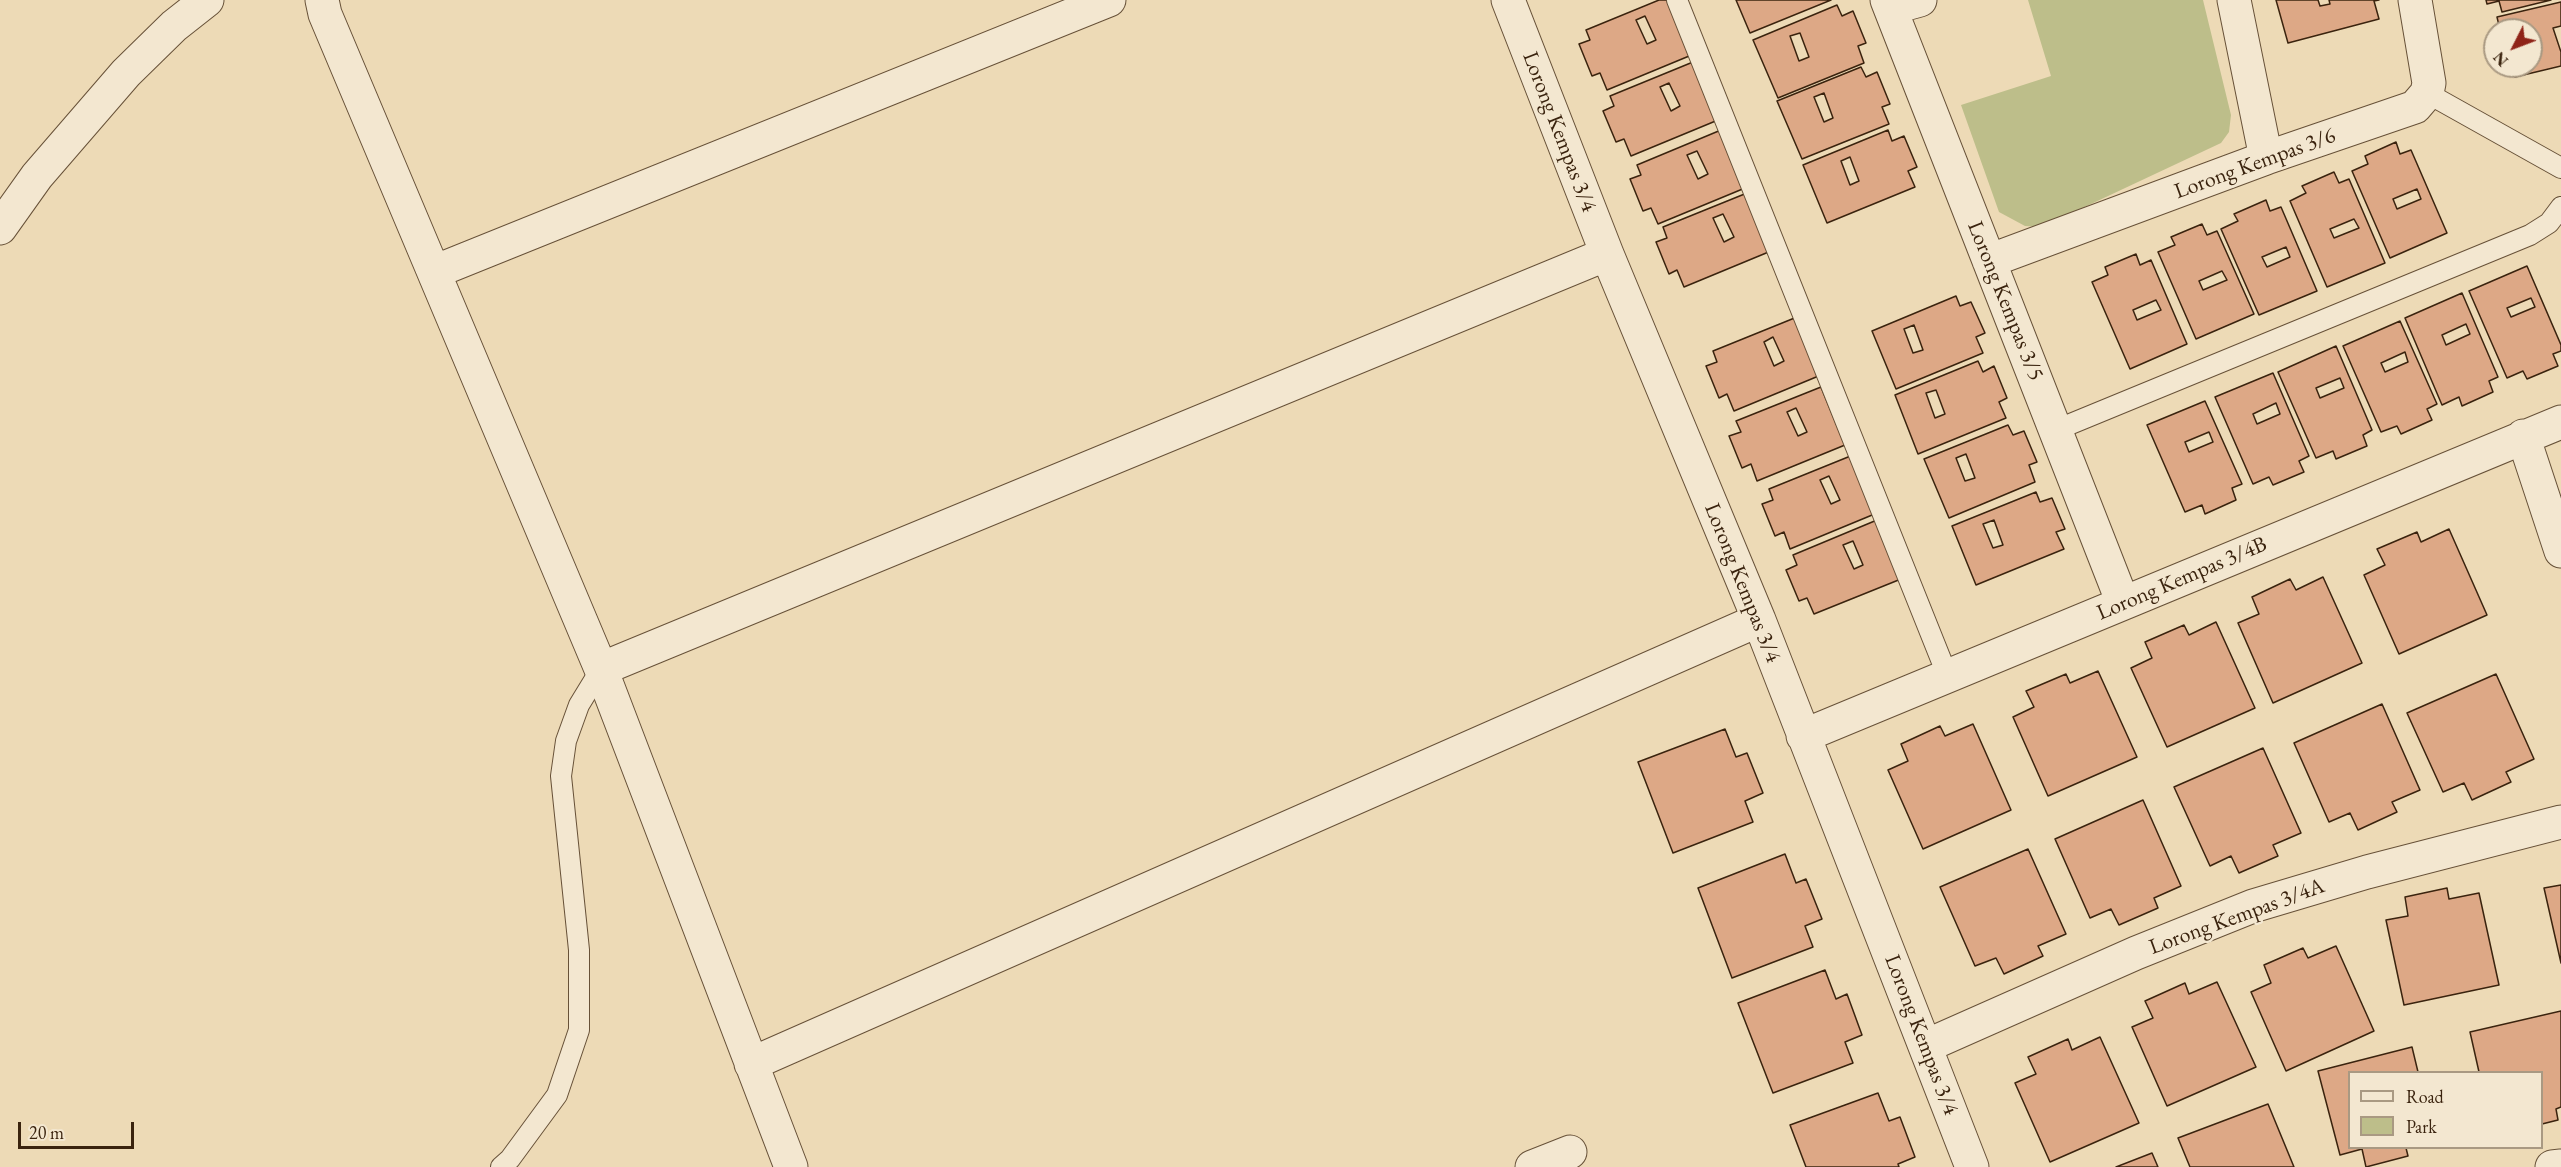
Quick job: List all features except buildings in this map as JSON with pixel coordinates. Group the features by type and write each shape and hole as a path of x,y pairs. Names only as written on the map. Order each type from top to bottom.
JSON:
{"street":[{"path":"0,228 37,176 126,73 174,26 207,0"},
{"path":"322,0 325,14 601,669 790,1167"},
{"path":"434,272 1109,0"},
{"name":"Lorong Kempas 3/4","path":"1508,0 1607,254 1759,620 1972,1167"},
{"path":"2234,0 2266,159"},
{"path":"2415,0 2428,70 2427,93"},
{"name":"Lorong Kempas 3/5","path":"1899,3 1989,261 2123,603"},
{"name":"Lorong Kempas 3/6","path":"1989,261 2415,106 2427,93"},
{"path":"601,669 1607,254"},
{"name":"Lorong Kempas 3/4B","path":"1803,736 2561,422"},
{"path":"2523,436 2561,551"},
{"path":"751,1064 1759,620"},
{"name":"Lorong Kempas 3/4A","path":"1926,1046 2136,953 2253,906 2367,872 2561,822"},
{"path":"1532,1167 1570,1152"},
{"path":"2552,1167 2561,1166"}],"lane":[{"path":"1677,0 1948,677"},
{"path":"2427,93 2561,168"},
{"path":"2056,430 2530,235 2548,223 2561,207"},
{"path":"501,1167 510,1159 557,1095 579,1030 579,950 561,776 566,741 579,705 601,669"}],"green space":[{"path":"2028,0 2203,0 2231,115 2229,132 2221,143 2042,227 2025,226 1999,212 1961,105 2051,76"}]}
